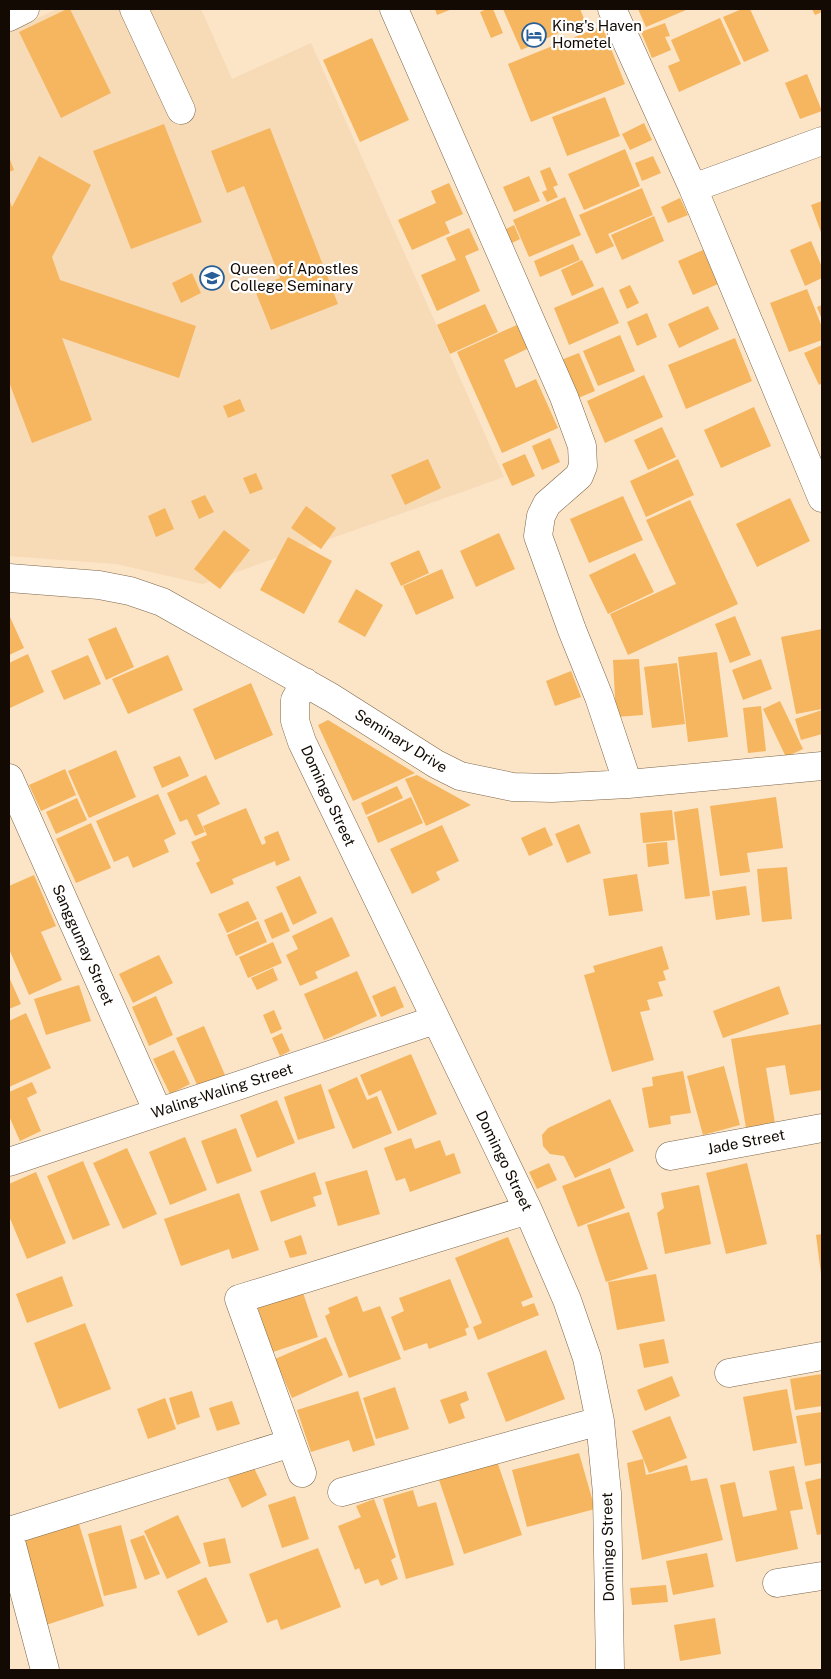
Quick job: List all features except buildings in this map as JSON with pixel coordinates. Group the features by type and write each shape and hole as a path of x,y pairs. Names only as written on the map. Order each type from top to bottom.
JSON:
{"street":[{"path":"9,17 25,9"},
{"path":"134,9 180,110"},
{"path":"394,9 564,397 582,446 583,466 579,476 547,504 541,516 538,536 572,630 599,697 628,784"},
{"path":"612,9 693,188 822,498"},
{"path":"693,188 822,142"},
{"name":"Seminary Drive","path":"9,578 64,581 130,590 162,602 332,698 436,764 460,776 513,787 552,788 628,784 822,766"},
{"name":"Domingo Street","path":"304,682 295,700 295,721 302,742 528,1210 567,1300 587,1358 600,1421 607,1493 610,1670"},
{"name":"Sanggumay Street","path":"9,778 158,1112"},
{"name":"Waling-Waling Street","path":"9,1162 435,1020"},
{"name":"Jade Street","path":"670,1156 822,1128"},
{"path":"302,1472 239,1299 528,1210"},
{"path":"729,1372 822,1356"},
{"path":"342,1492 600,1421"},
{"path":"45,1670 9,1532 291,1443"},
{"path":"777,1583 822,1576"}],"shaded area":[{"name":"Queen of Apostles College Seminary","path":"57,9 201,9 232,79 311,43 504,477 203,584 116,564 9,556 9,32"}],"place":[{"name":"King's Haven Hometel","path":"534,35"},
{"name":"Queen of Apostles College Seminary","path":"212,278"}]}
